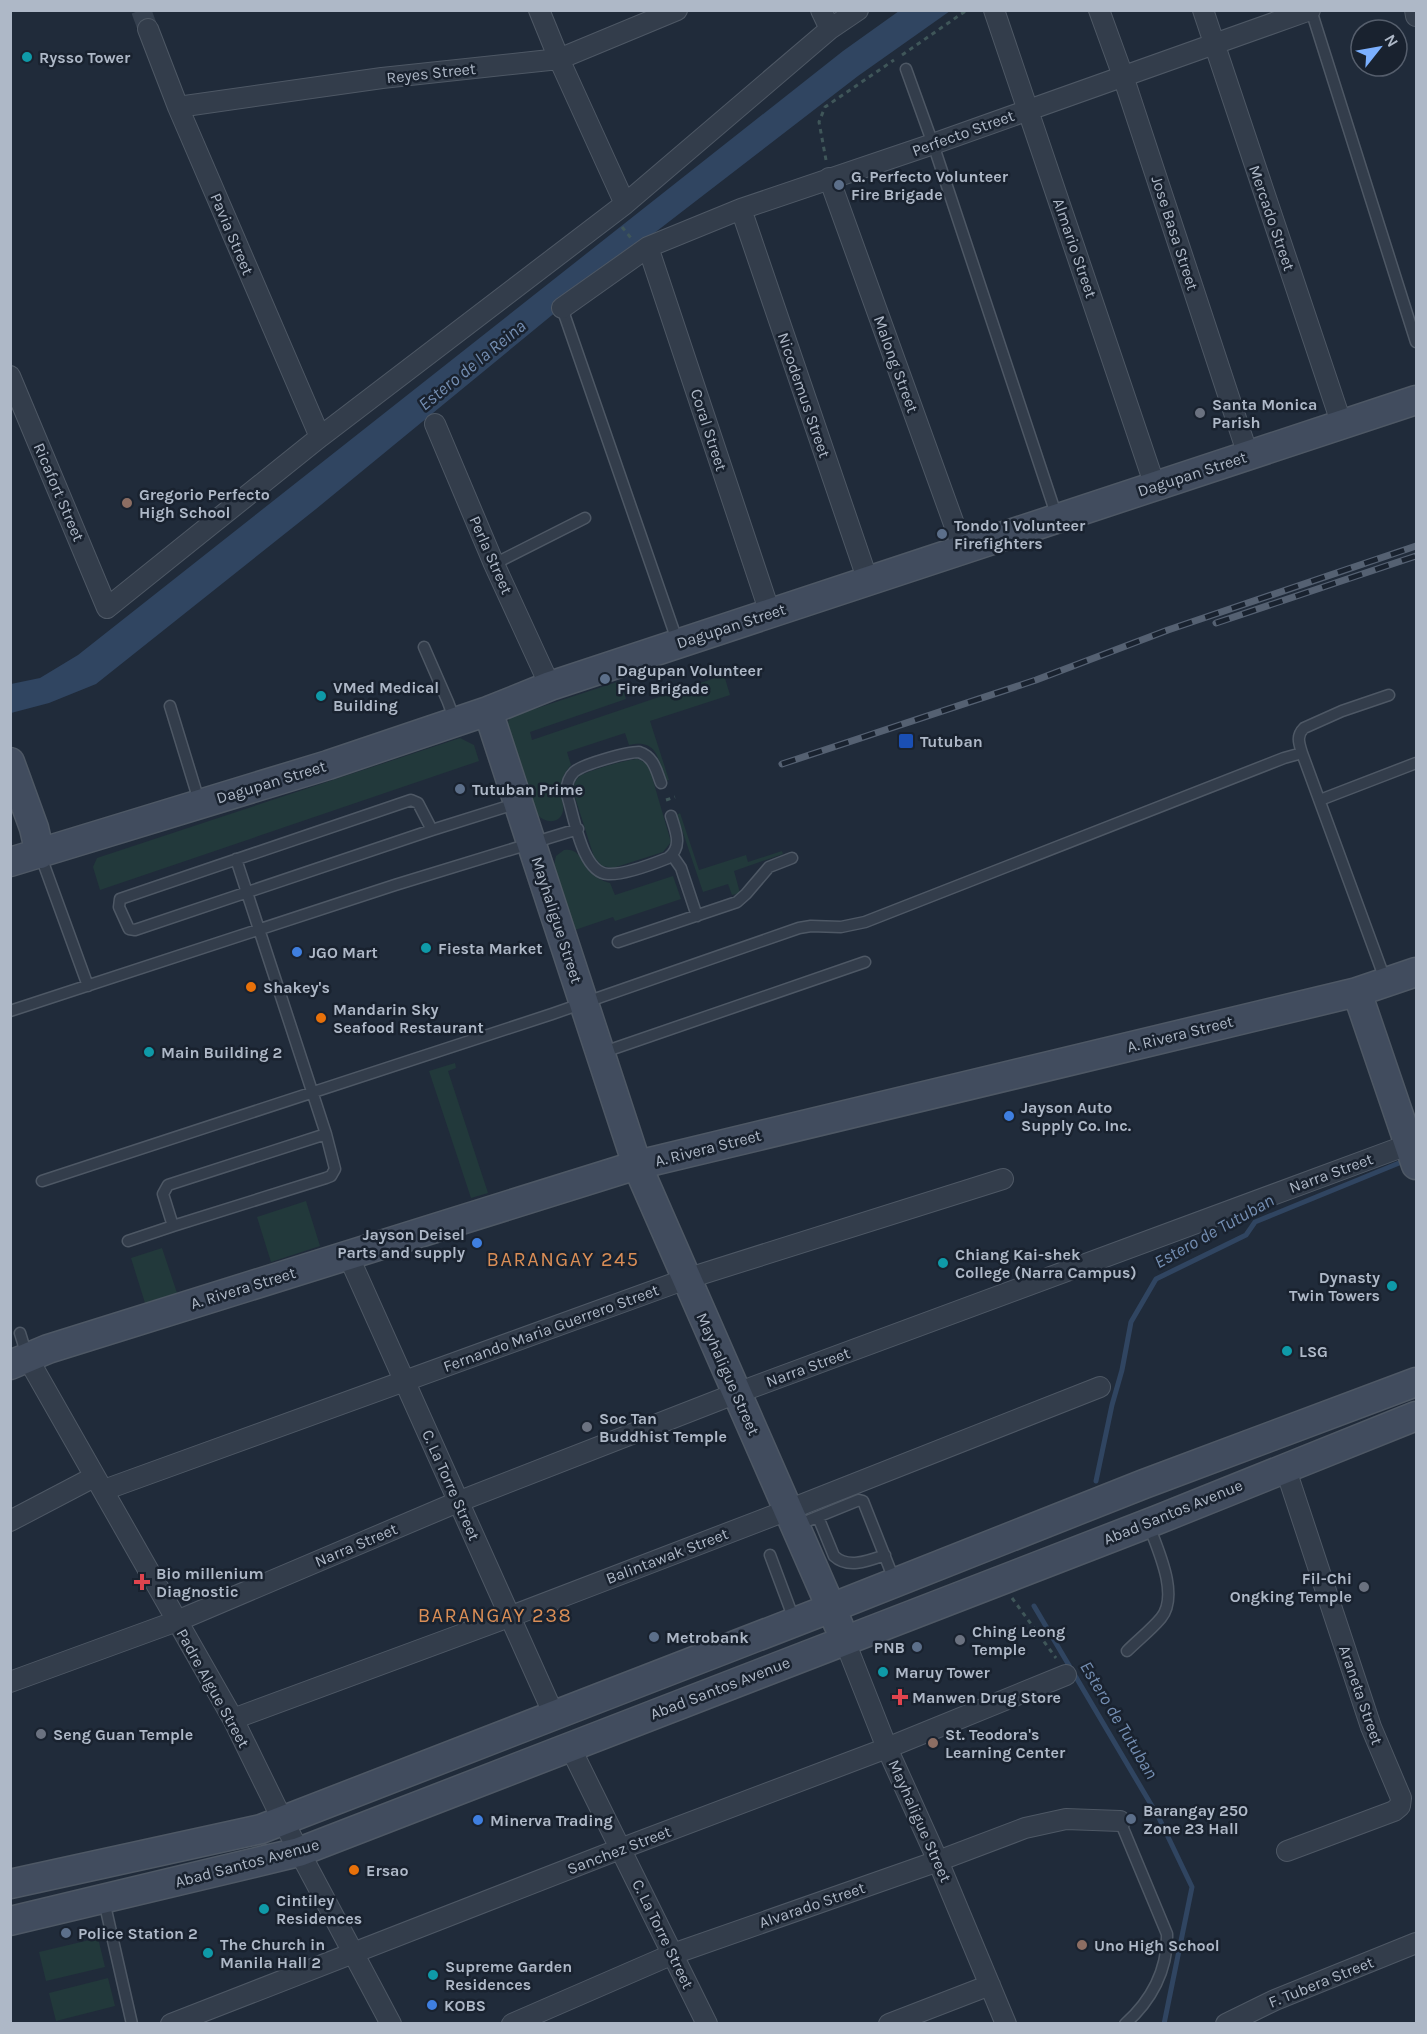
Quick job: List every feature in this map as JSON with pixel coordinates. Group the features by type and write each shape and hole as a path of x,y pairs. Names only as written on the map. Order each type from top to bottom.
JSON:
{"street":[{"path":"539,10 625,204"},
{"name":"Reyes Street","path":"178,107 374,80 559,59 677,10"},
{"path":"821,10 830,29"},
{"path":"320,437 625,204 830,29 858,10"},
{"name":"Almario Street","path":"994,10 1155,486"},
{"name":"Jose Basa Street","path":"1098,10 1123,76 1248,455"},
{"name":"Mercado Street","path":"1203,10 1342,424"},
{"name":"Perfecto Street","path":"562,308 640,243 933,144 1310,10"},
{"path":"1415,10 1416,16"},
{"name":"Pavia Street","path":"148,29 178,107 320,437"},
{"name":"Malong Street","path":"829,178 963,549"},
{"name":"Nicodemus Street","path":"741,209 868,581"},
{"name":"Coral Street","path":"640,243 770,613"},
{"name":"Ricafort Street","path":"10,376 107,608 320,437"},
{"name":"Dagupan Street","path":"10,862 328,765 678,643 1416,400"},
{"name":"Perla Street","path":"435,424 494,564 550,686"},
{"name":"Mayhaligue Street","path":"488,711 637,1166 737,1394 800,1518 831,1608 887,1748 938,1861 1006,2024"},
{"path":"10,762 34,828 40,854"},
{"name":"A. Rivera Street","path":"19,1351 48,1349 637,1166 1357,992 1416,972"},
{"path":"1357,992 1413,1154"},
{"name":"Narra Street","path":"10,1682 177,1621 460,1501 737,1394 1413,1154"},
{"name":"Fernando Maria Guerrero Street","path":"10,1521 99,1483 404,1381 687,1279 1003,1179"},
{"name":"C. La Torre Street","path":"348,1255 554,1715"},
{"name":"Padre Algue Street","path":"19,1351 99,1483 233,1719 282,1821 391,2024"},
{"name":"Abad Santos Avenue","path":"10,1884 261,1829 1144,1484 1416,1382"},
{"name":"Balintawak Street","path":"233,1719 509,1617 800,1518 1100,1387"},
{"name":"Abad Santos Avenue","path":"10,1921 299,1852 1148,1523 1416,1416"},
{"name":"Araneta Street","path":"1285,1467 1371,1727 1401,1798 1400,1806 1395,1811 1287,1851"},
{"name":"Sanchez Street","path":"171,2024 887,1748 1066,1676"},
{"name":"C. La Torre Street","path":"570,1748 707,2024"},
{"name":"Alvarado Street","path":"512,2024 673,1954 938,1861 995,1845 1024,1828 1066,1819 1120,1821"},
{"name":"F. Tubera Street","path":"1226,2024 1275,2000 1416,1942"},
{"path":"889,2024 990,1985"}],"lane":[{"path":"1310,10 1416,342"},
{"path":"906,69 1057,518"},
{"path":"562,308 678,643"},
{"path":"494,564 585,518"},
{"path":"424,647 455,722"},
{"path":"1386,982 1298,741 1304,728 1342,711 1389,695"},
{"path":"170,706 200,804"},
{"path":"661,783 653,761 645,754 634,752 577,770 569,778 566,789 590,864 604,874 616,874 672,855 678,839 671,816"},
{"path":"42,1180 584,1002 799,928 841,927 865,922 1262,766 1302,753"},
{"path":"1320,800 1416,763"},
{"path":"432,830 418,803 411,800 120,899 119,907 129,928 135,930 518,803"},
{"path":"10,1011 426,875 578,829"},
{"path":"40,854 88,986"},
{"path":"672,855 681,868 697,916"},
{"path":"618,942 737,902 769,867 792,858"},
{"path":"128,1241 331,1176 336,1165 236,859"},
{"path":"600,1053 865,962"},
{"path":"173,1226 163,1194 168,1185 326,1134"},
{"path":"885,1555 855,1563 838,1560 800,1518 859,1500 863,1501 885,1555 895,1582"},
{"path":"1126,1651 1162,1618 1167,1610 1169,1597 1166,1577 1148,1523"},
{"path":"770,1555 795,1622"},
{"path":"1120,1821 1167,1934 1164,1965 1153,1990 1139,2011 1125,2024"},
{"path":"103,1898 132,2024"}],"path":[{"path":"829,178 819,122 825,107 967,10"},
{"path":"621,226 640,243"},
{"path":"666,800 675,797"},
{"path":"999,1580 1047,1645 1066,1676"}],"green space":[{"path":"724,675 730,695 650,721 669,780 666,781 655,752 646,745 629,745 625,733 567,752 571,765 561,783 563,811 561,816 559,819 548,821 537,814 507,725 510,717 620,681 626,699 530,732 532,740"},
{"path":"460,738 474,745 479,761 100,890 93,867 97,858"},
{"path":"638,759 646,763 650,770 671,842 663,852 613,868 602,866 594,857 574,794 574,784 580,776 591,771"},
{"path":"680,813 699,870 746,855 748,862 782,851 783,854 734,871 740,893 732,895 728,884 703,892 677,815"},
{"path":"564,850 577,853 591,873 610,883 615,895 673,876 681,899 615,921 613,917 575,930 554,865 556,856"},
{"path":"455,1063 456,1068 448,1071 488,1193 471,1198 429,1071"},
{"path":"306,1201 320,1246 271,1262 257,1217"},
{"path":"162,1248 177,1293 145,1303 131,1258"},
{"path":"98,1938 105,1967 46,1981 39,1952"},
{"path":"108,1978 115,2006 56,2021 49,1993"}],"water":[{"name":"Estero de la Reina","path":"899,11 950,11 858,76 618,261 316,509 96,684 49,703 11,713 11,684 40,678 78,655 843,51"}],"waterway":[{"name":"Estero de Tutuban","path":"1096,1481 1131,1322 1156,1279 1246,1235 1255,1222 1404,1161"},
{"name":"Estero de Tutuban","path":"1034,1606 1159,1818 1192,1887 1164,2024"}],"tunnel":[{"path":"141,10 148,29"}],"railway":[{"path":"782,764 1036,680 1168,630 1416,546"},
{"path":"1216,623 1416,556"}],"place":[{"name":"Rysso Tower","path":"27,57"},
{"name":"G. Perfecto Volunteer Fire Brigade","path":"839,185"},
{"name":"Santa Monica Parish","path":"1200,413"},
{"name":"Gregorio Perfecto High School","path":"127,503"},
{"name":"Tondo 1 Volunteer Firefighters","path":"942,534"},
{"name":"Dagupan Volunteer Fire Brigade","path":"605,679"},
{"name":"VMed Medical Building","path":"321,696"},
{"name":"Tutuban","path":"906,741"},
{"name":"Tutuban Prime","path":"460,789"},
{"name":"Fiesta Market","path":"426,948"},
{"name":"JGO Mart","path":"297,952"},
{"name":"Shakey's","path":"251,987"},
{"name":"Mandarin Sky Seafood Restaurant","path":"321,1018"},
{"name":"Main Building 2","path":"149,1052"},
{"name":"Jayson Auto Supply Co. Inc.","path":"1009,1116"},
{"name":"Jayson Deisel Parts and supply","path":"477,1243"},
{"name":"Chiang Kai-shek College (Narra Campus)","path":"943,1263"},
{"name":"Dynasty Twin Towers","path":"1392,1286"},
{"name":"LSG","path":"1287,1351"},
{"name":"Soc Tan Buddhist Temple","path":"587,1427"},
{"name":"Bio millenium Diagnostic","path":"142,1582"},
{"name":"Fil-Chi Ongking Temple","path":"1364,1587"},
{"name":"Metrobank","path":"654,1637"},
{"name":"Ching Leong Temple","path":"960,1640"},
{"name":"PNB","path":"917,1647"},
{"name":"Maruy Tower","path":"883,1672"},
{"name":"Manwen Drug Store","path":"900,1697"},
{"name":"Seng Guan Temple","path":"41,1734"},
{"name":"St. Teodora's Learning Center","path":"933,1743"},
{"name":"Barangay 250 Zone 23 Hall","path":"1131,1819"},
{"name":"Minerva Trading","path":"478,1820"},
{"name":"Ersao","path":"354,1870"},
{"name":"Cintiley Residences","path":"264,1909"},
{"name":"Police Station 2","path":"66,1933"},
{"name":"Uno High School","path":"1082,1945"},
{"name":"The Church in Manila Hall 2","path":"208,1953"},
{"name":"Supreme Garden Residences","path":"433,1975"},
{"name":"KOBS","path":"432,2005"}],"district":[{"name":"BARANGAY 245","path":"563,1259"},
{"name":"BARANGAY 238","path":"495,1615"}]}
